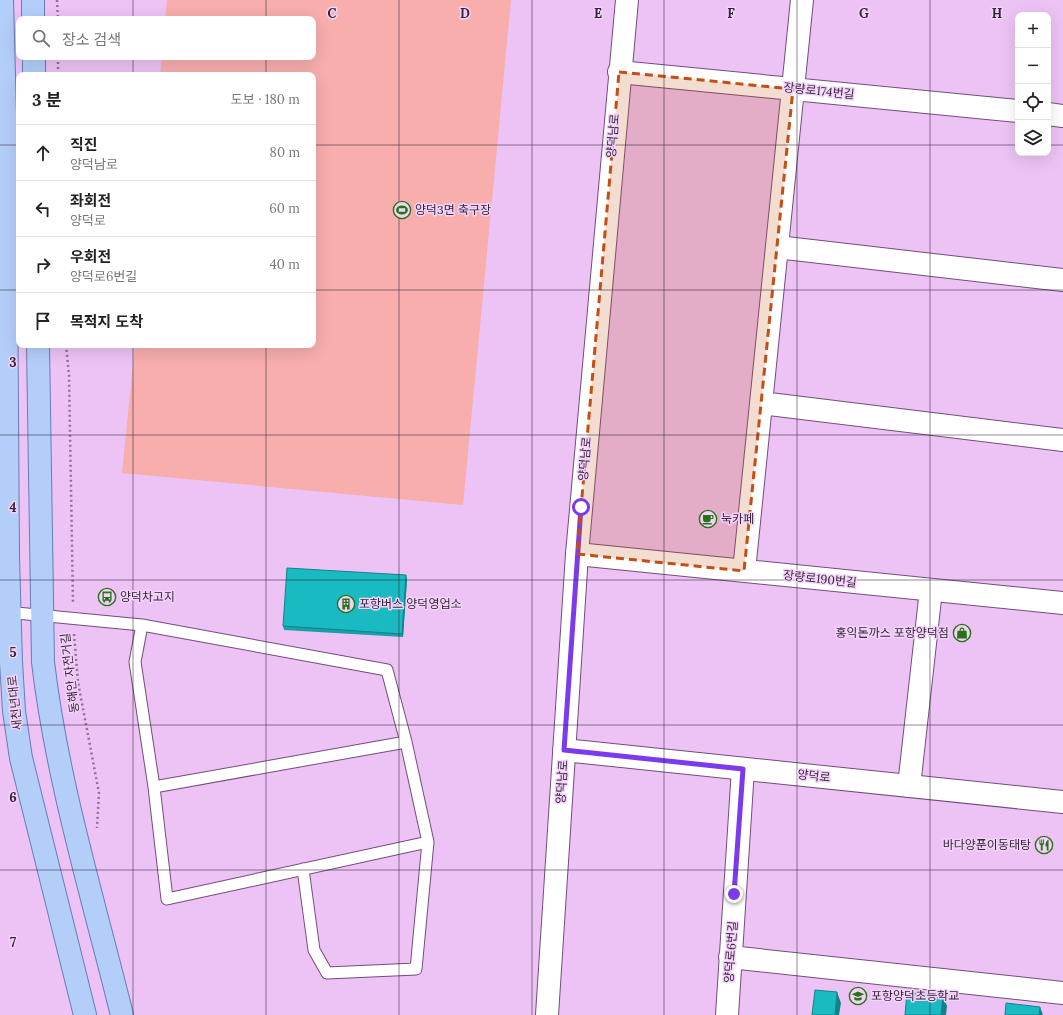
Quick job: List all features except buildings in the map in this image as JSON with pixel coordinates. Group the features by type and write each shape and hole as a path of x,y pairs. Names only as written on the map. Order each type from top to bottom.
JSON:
{"main road":[{"name":"새천년대로","path":"2,0 5,114 5,611 11,662 14,711 21,758 85,1015"},
{"path":"33,0 33,16"},
{"path":"34,60 34,72"},
{"path":"38,348 43,662 48,706 58,756 122,1015"}],"street":[{"name":"양덕남로","path":"546,1015 577,554 626,0"},
{"path":"744,571 802,0"},
{"name":"장량로174번길","path":"619,72 1015,111"},
{"path":"1051,114 1063,116"},
{"path":"777,247 1063,280"},
{"path":"761,403 1063,440"},
{"name":"장량로190번길","path":"577,554 1063,604"},
{"path":"909,786 931,590"},
{"name":"양덕로","path":"564,750 1063,802"},
{"name":"양덕로6번길","path":"727,1015 743,769"},
{"path":"730,957 1063,993"}],"lane":[{"path":"5,611 142,626 387,670 406,742 428,842 416,969 327,973 314,950 303,869"},
{"path":"142,626 135,662 154,787 167,898 428,842"},
{"path":"154,787 406,742"}],"path":[{"path":"57,0 58,16"},
{"path":"58,60 58,72"},
{"name":"동해안 자전거길","path":"66,348 69,375 73,619 78,682 99,793 97,829"}],"highlighted area":[{"path":"619,72 793,89 744,571 577,554"}],"shaded area":[{"name":"양덕3면 축구장","path":"167,0 511,0 463,505 122,473 135,348 316,348 316,72 160,72 162,60 316,60 316,16 165,16"}],"place":[{"name":"양덕3면 축구장","path":"402,210"},
{"name":"눅카페","path":"708,519"},
{"name":"양덕차고지","path":"107,597"},
{"name":"포항버스 양덕영업소","path":"346,604"},
{"name":"홍익돈까스 포항양덕점","path":"962,633"},
{"name":"바다양푼이동태탕","path":"1044,845"},
{"name":"포항양덕초등학교","path":"858,996"}],"route":[{"path":"581,507 564,750 743,769 734,894"}]}
